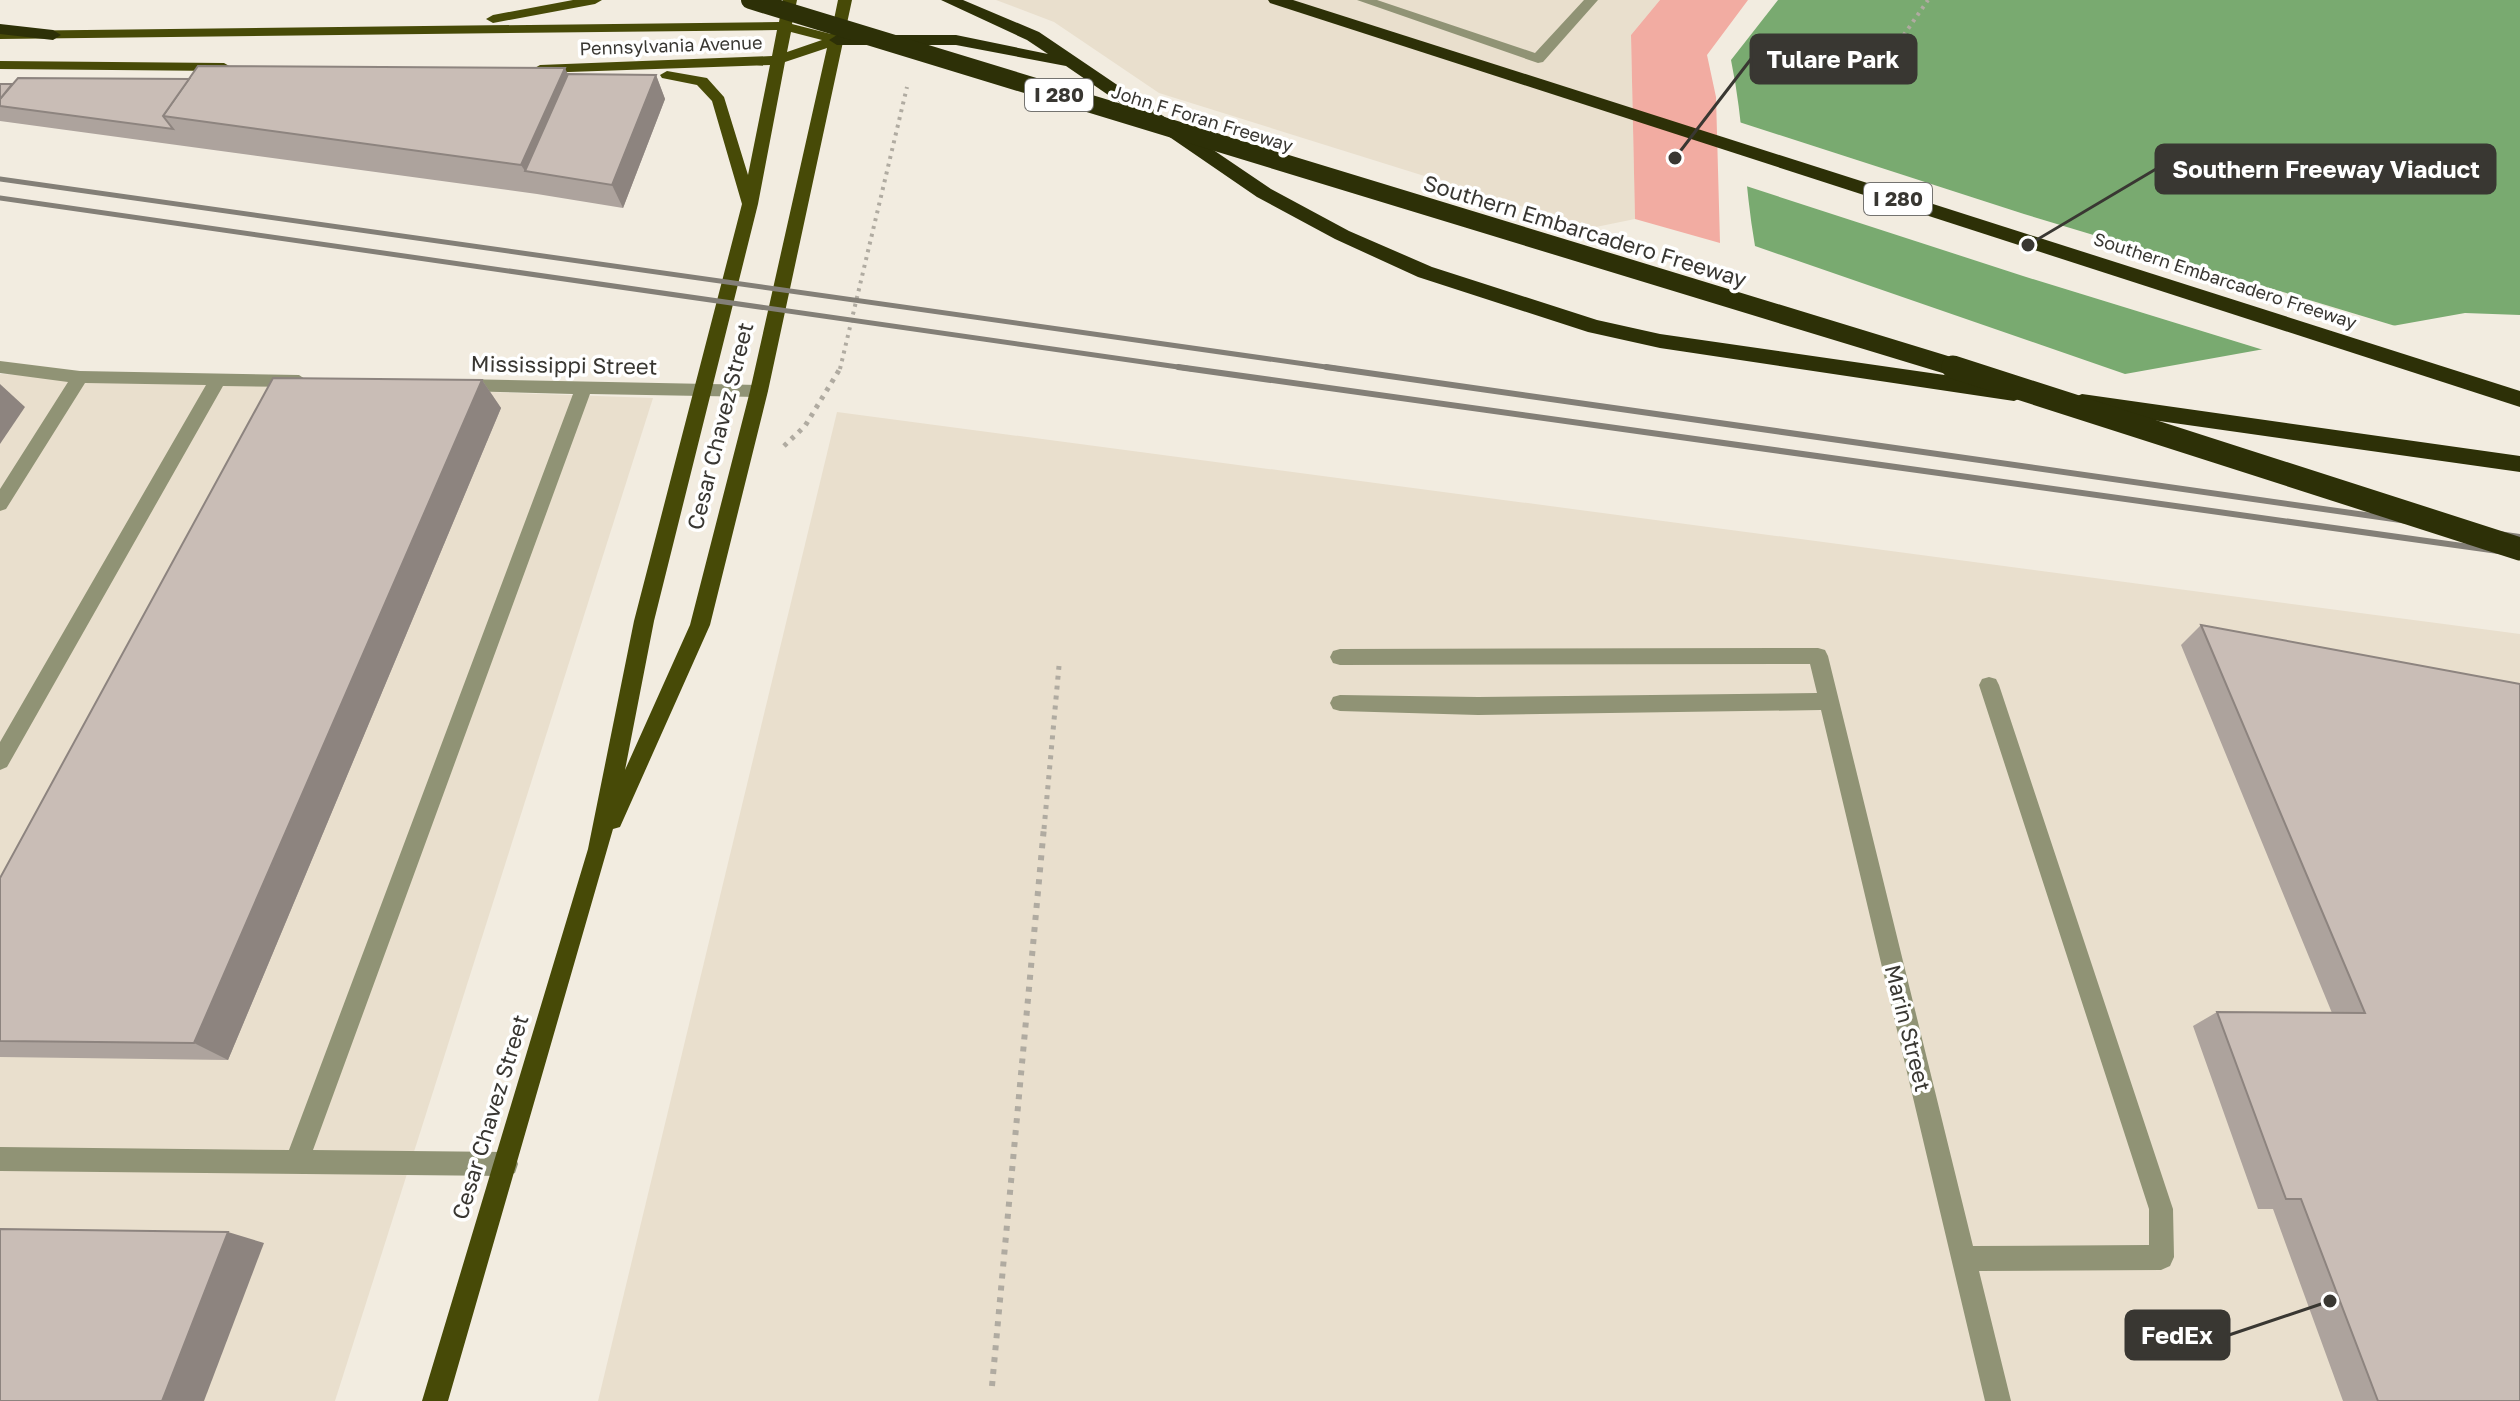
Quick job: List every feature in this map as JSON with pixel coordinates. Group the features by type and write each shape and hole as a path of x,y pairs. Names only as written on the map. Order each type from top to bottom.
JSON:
{"highway":[{"name":"John F Foran Freeway","path":"750,0 1368,191"},
{"path":"949,0 1033,36 1253,185 1342,235 1425,272 1595,327 1660,341 2520,464"},
{"name":"Southern Embarcadero Freeway","path":"1276,0 2520,399"},
{"path":"0,29 53,35"},
{"path":"837,40 956,40 1073,64"},
{"name":"Southern Embarcadero Freeway","path":"1368,191 1896,349 2520,549"}],"main road":[{"path":"402,32 533,14 595,0"},
{"name":"Cesar Chavez Street","path":"435,1401 599,849 644,621 750,204 790,0"},
{"name":"Cesar Chavez Street","path":"599,849 700,625 759,391 845,0"},
{"name":"Pennsylvania Avenue","path":"0,35 784,26 837,40"},
{"name":"Pennsylvania Avenue","path":"524,69 777,60 837,40"},
{"path":"0,65 234,67"},
{"path":"583,68 702,81 719,100 750,204"}],"street":[{"path":"1364,0 1538,59 1591,0"},
{"path":"0,367 80,377 314,382"},
{"path":"0,504 80,377"},
{"path":"0,761 218,380"},
{"name":"Mississippi Street","path":"441,384 759,391"},
{"path":"296,1162 584,387"},
{"name":"Marin Street","path":"1340,657 1818,656 1998,1401"},
{"path":"1964,1259 2161,1257 2161,1209 1989,685"},
{"path":"1340,703 1478,706 1829,701"},
{"path":"0,1159 506,1164"}],"path":[{"path":"1881,68 1928,0"},
{"path":"733,493 805,426 843,364 920,40"},
{"path":"992,1386 1059,666"}],"shaded area":[{"path":"996,0 1660,0 1631,35 1635,219 1591,228 1159,93 1054,22"},
{"path":"1660,0 1748,0 1707,55 1716,97 1720,243 1635,219 1631,35"},
{"path":"1778,0 2520,0 2520,315 2465,313 2125,374 1755,246 1731,60"},
{"path":"0,374 653,398 335,1401 0,1401"},
{"path":"837,412 2520,634 2520,1401 598,1401"}],"pier":[{"path":"1739,122 2024,214 2402,328 2270,352 2023,276 1743,185"}],"building":[{"path":"198,66 565,68 521,165 163,116"},
{"path":"568,74 656,75 612,185 525,171"},
{"path":"18,78 189,79 163,116 173,129 0,106 0,99"},
{"path":"0,84 12,84 0,99"},
{"path":"273,378 482,380 194,1043 0,1041 0,878"},
{"path":"2201,625 2520,684 2520,1401 2378,1401 2301,1199 2286,1199 2217,1012 2365,1013"},
{"path":"0,1229 228,1232 162,1401 0,1401"}],"railway":[{"path":"0,179 1340,369"},
{"path":"0,198 1180,367"},
{"path":"1180,367 2520,554"},
{"path":"1180,367 1192,369"},
{"path":"1326,367 2520,537"}],"place":[{"name":"Tulare Park","path":"1675,158"},
{"name":"Southern Freeway Viaduct","path":"2028,245"},
{"name":"FedEx","path":"2330,1301"}]}
